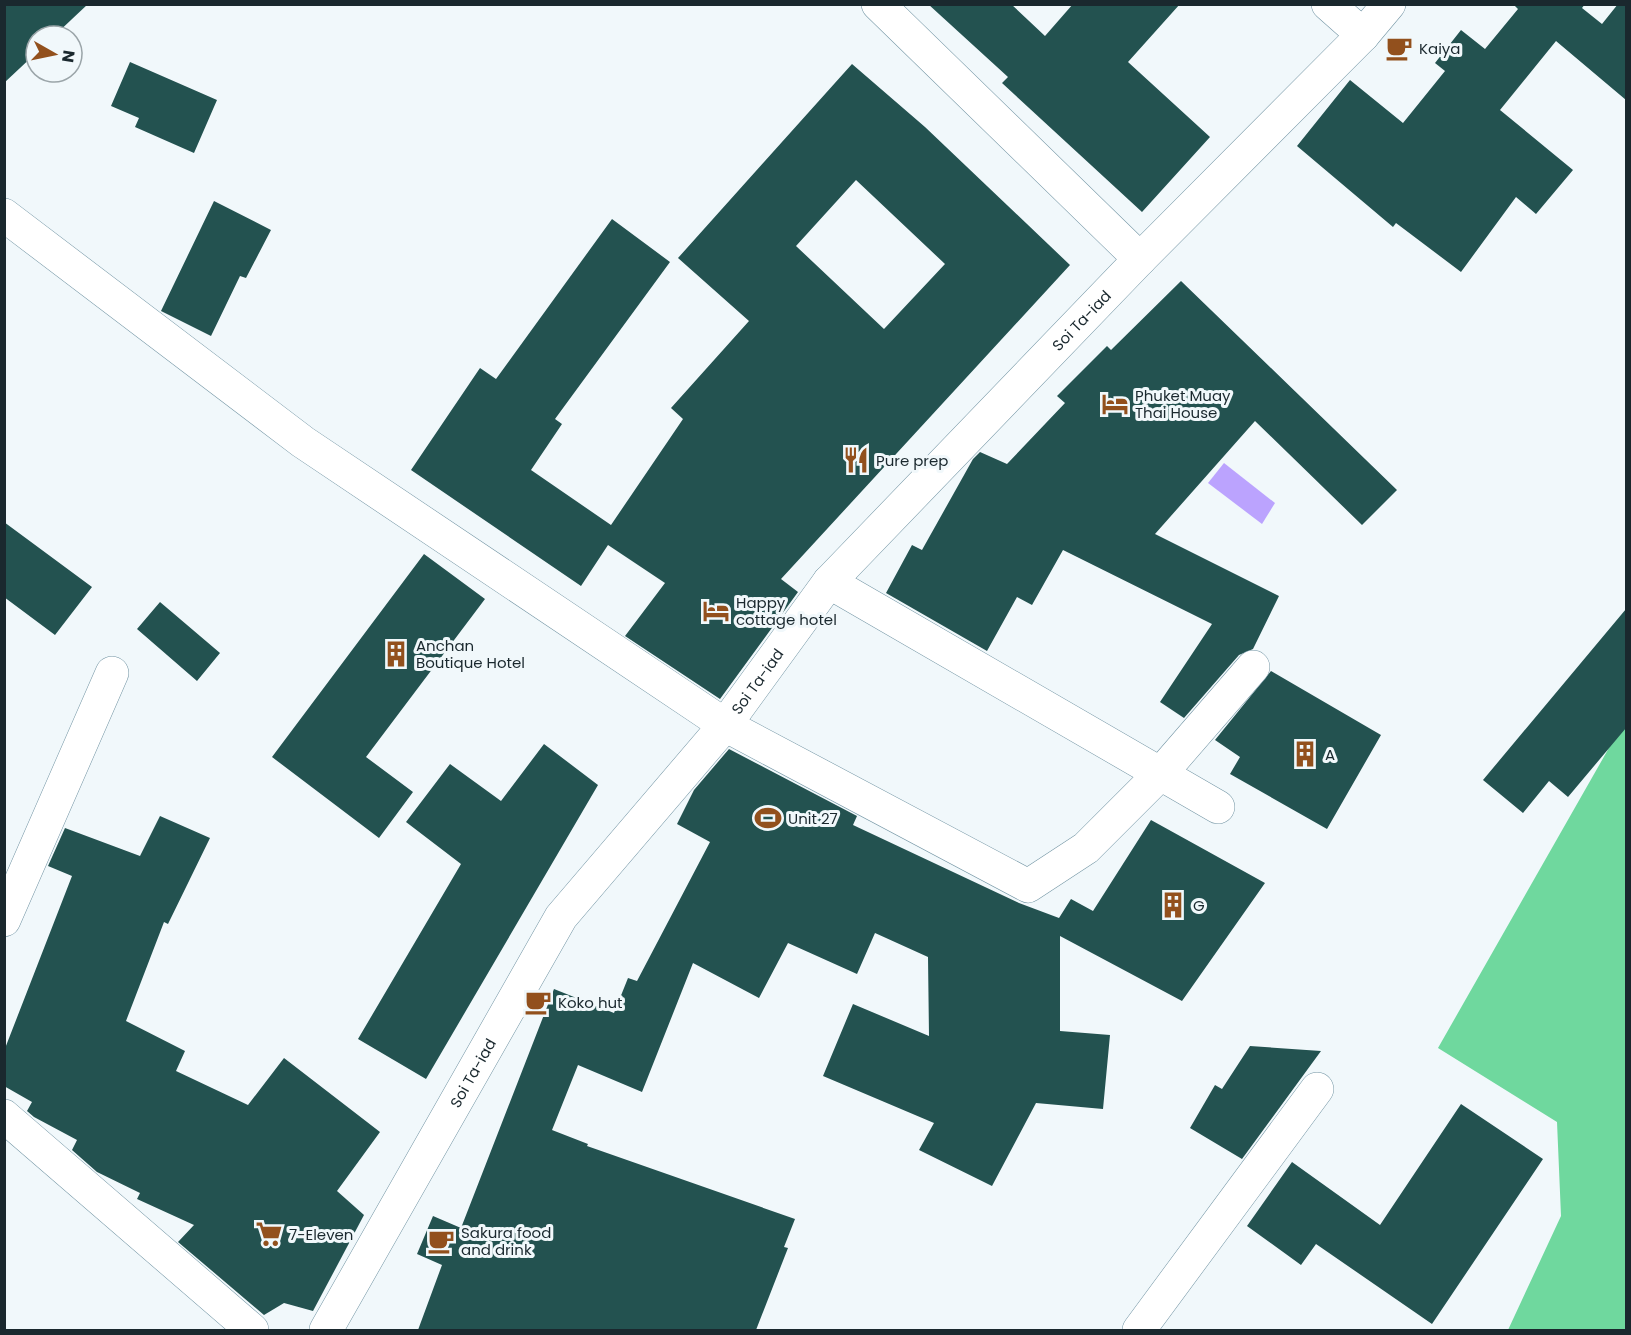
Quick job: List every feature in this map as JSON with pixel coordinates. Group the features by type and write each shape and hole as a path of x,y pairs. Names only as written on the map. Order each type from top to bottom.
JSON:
{"street":[{"path":"878,4 1140,259"},
{"path":"1328,4 1363,35"},
{"name":"Soi Ta-iad","path":"326,1330 561,917 725,725 829,582 1140,259 1363,35 1389,4"},
{"path":"4,215 303,442 725,725 1028,886 1086,848 1162,772 1253,667"},
{"path":"829,582 1162,772 1218,807"},
{"path":"4,920 112,673"},
{"path":"1139,1330 1317,1089"},
{"path":"4,1116 252,1330"}],"green space":[{"path":"1626,718 1626,1330 1508,1330 1561,1216 1557,1122 1438,1048"}],"shaded area":[{"path":"1224,463 1275,503 1262,524 1208,483"}],"building":[{"path":"4,4 88,4 67,24 24,24 24,64 4,83"},
{"path":"928,4 1011,4 1045,36 1073,4 1180,4 1128,62 1210,137 1142,212 1002,83 1008,77"},
{"path":"1513,4 1585,4 1582,8 1602,24 1618,4 1626,4 1626,100 1556,41 1500,110 1573,170 1536,214 1516,197 1461,272 1396,223 1393,227 1297,146 1350,80 1403,123 1445,71 1435,63 1461,30 1485,49 1518,9"},
{"path":"130,62 217,100 194,153 135,127 139,118 111,106"},
{"path":"852,64 925,127 1070,265 781,579 798,592 720,699 625,636 665,583 608,545 581,586 411,470 480,368 496,379 612,219 670,262 555,419 562,424 531,470 611,525 683,419 671,408 749,321 678,258","holes":["856,180 945,264 884,329 796,246"]},
{"path":"214,201 271,230 246,278 240,276 211,336 161,311"},
{"path":"1181,281 1397,490 1362,525 1255,421 1155,534 1279,596 1253,649 1239,655 1184,718 1160,702 1212,624 1063,550 1032,605 1017,597 987,651 886,593 912,545 922,550 973,459 980,452 1007,464 1065,403 1057,396 1107,346 1111,350"},
{"path":"4,522 92,587 55,635 4,597"},
{"name":"Anchan Boutique Hotel","path":"424,554 485,599 366,757 413,792 379,838 272,757"},
{"path":"160,602 220,653 197,681 137,629"},
{"path":"1626,609 1626,728 1568,797 1549,781 1523,813 1483,780"},
{"name":"A","path":"1271,671 1381,735 1327,829 1230,774 1240,757 1215,740"},
{"path":"544,744 598,785 426,1079 358,1039 461,864 406,822 450,764 501,801"},
{"path":"729,749 857,816 853,825 1019,903 1059,918 1071,899 1093,911 1151,820 1265,883 1182,1001 1060,936 1060,1031 1110,1035 1103,1109 1036,1103 992,1186 919,1150 934,1123 823,1076 853,1004 929,1036 928,957 875,933 857,974 788,943 759,998 693,963 642,1092 578,1065 552,1130 588,1144 587,1146 795,1219 784,1247 788,1248 756,1330 418,1330 442,1265 417,1254 433,1216 461,1228 554,989 614,1013 628,978 637,981 710,842 677,824 694,790"},
{"path":"160,816 210,838 168,924 164,922 126,1021 185,1051 176,1071 248,1105 284,1058 380,1132 337,1191 364,1215 313,1311 284,1303 264,1315 178,1242 194,1225 137,1199 140,1193 97,1172 72,1150 77,1140 34,1117 27,1111 32,1102 4,1086 4,1051 72,876 48,866 65,828 140,856"},
{"path":"1250,1046 1321,1051 1242,1159 1190,1128 1215,1085 1222,1089"},
{"path":"1461,1104 1543,1159 1432,1324 1316,1244 1301,1265 1247,1226 1292,1162 1380,1225"}],"place":[{"name":"Kaiya","path":"1399,48"},
{"name":"Phuket Muay Thai House","path":"1115,404"},
{"name":"Pure prep","path":"856,460"},
{"name":"Happy cottage hotel","path":"716,611"},
{"name":"Anchan Boutique Hotel","path":"396,654"},
{"name":"A","path":"1305,754"},
{"name":"Unit 27","path":"768,818"},
{"name":"G","path":"1173,905"},
{"name":"Koko hut","path":"538,1002"},
{"name":"7-Eleven","path":"269,1234"},
{"name":"Sakura food and drink","path":"441,1241"}]}
